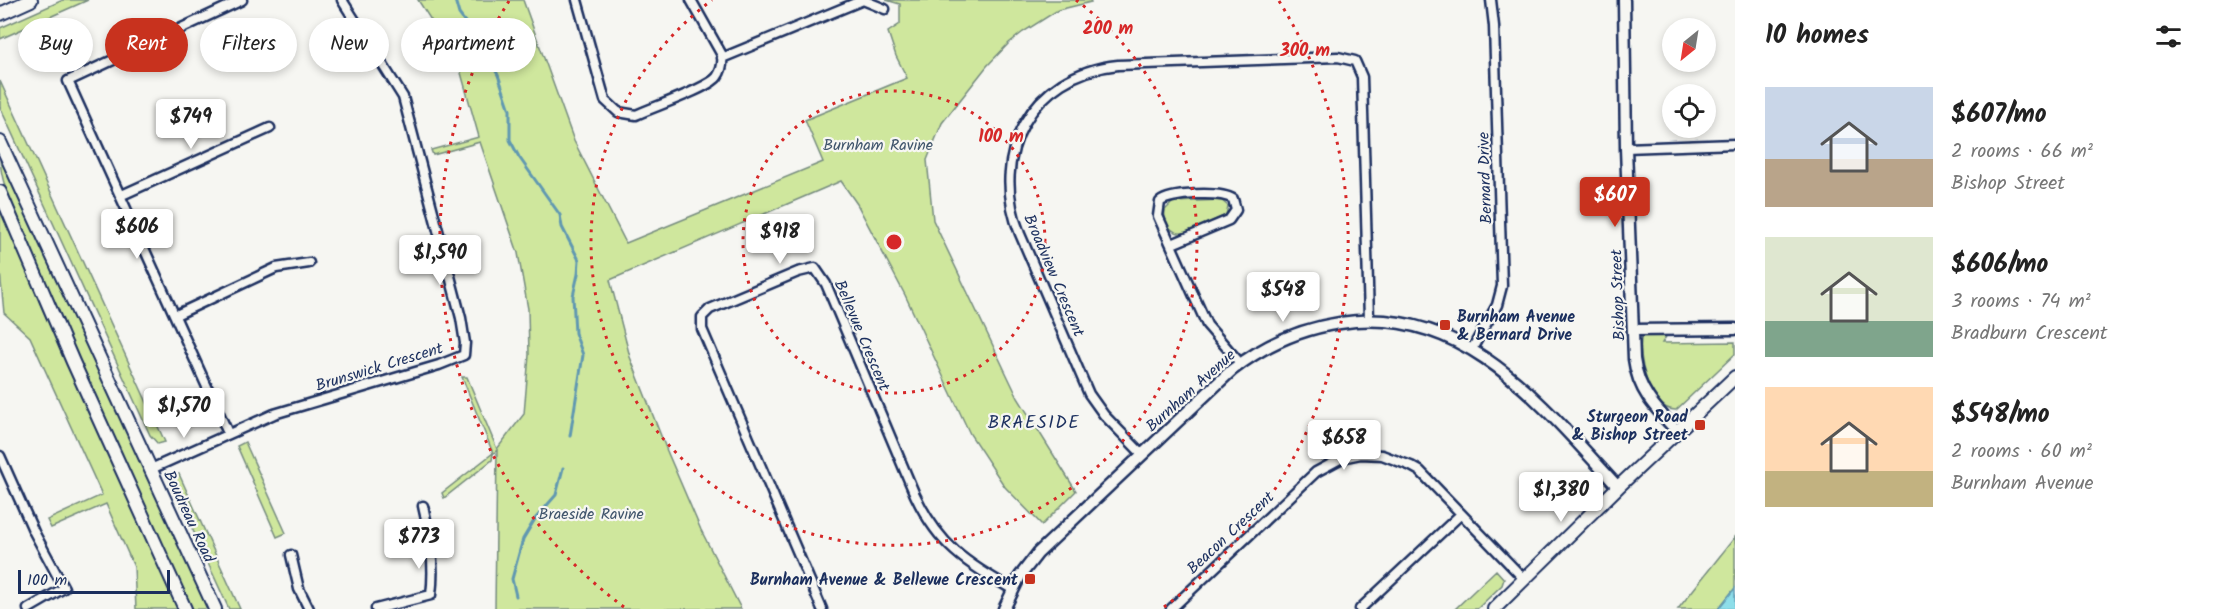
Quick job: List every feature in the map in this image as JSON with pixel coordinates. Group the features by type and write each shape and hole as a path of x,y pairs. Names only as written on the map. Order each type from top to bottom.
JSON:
{"main road":[{"path":"0,14 31,0"},
{"name":"Boudreau Road","path":"0,142 215,609"},
{"path":"0,192 73,362 185,609"},
{"path":"1494,609 1618,487 1735,377"}],"street":[{"path":"228,433 122,195 68,81 242,0"},
{"name":"Brunswick Crescent","path":"151,469 274,414 439,365 465,355 461,318 403,97 342,0"},
{"path":"577,0 608,105 624,114 636,115 711,82 721,69 722,58 691,0"},
{"path":"722,58 863,0 885,9"},
{"name":"Bernard Drive","path":"1472,349 1497,305 1502,286 1491,0"},
{"name":"Bishop Street","path":"1624,0 1626,148 1634,359 1640,385 1656,409 1677,431"},
{"name":"Broadview Crescent","path":"1142,454 1104,415 1089,394 1020,234 1012,208 1009,174 1017,140 1036,106 1064,81 1096,68 1118,65 1338,57 1355,62 1362,77 1370,319"},
{"path":"122,195 270,128"},
{"path":"1626,148 1735,144"},
{"path":"1172,244 1229,220 1236,210 1233,199 1221,195 1172,196 1164,199 1158,206 1158,216 1207,325 1240,363"},
{"path":"176,315 276,268 309,263"},
{"name":"Bellevue Crescent","path":"822,609 702,329 702,317 710,309 798,272 816,268 927,519 964,561 1012,589"},
{"name":"Burnham Avenue","path":"1004,609 1012,589 1038,553 1240,363 1263,348 1319,326 1370,319 1422,328 1472,349 1496,364 1528,391 1618,487"},
{"path":"1633,330 1735,329"},
{"name":"Beacon Crescent","path":"1171,609 1316,472 1341,458 1371,454 1402,461 1420,471 1525,580"},
{"path":"0,456 34,532 64,588 28,609"},
{"path":"376,609 431,595 433,578 430,540 423,506"},
{"path":"1360,609 1461,514"},
{"path":"291,555 299,589 309,609"}],"green space":[{"path":"63,0 88,0 47,18 22,18"},
{"path":"418,0 523,0 530,18 430,18"},
{"path":"886,0 1090,0 1091,2 1058,10 1009,43 987,66 942,123 927,160 933,220 1018,398 1076,491 1042,525 1005,487 970,434 905,295 857,204 841,181 610,280 630,357 667,451 701,530 741,609 495,609 497,450 492,460 444,498 442,493 493,453 462,377 467,377 497,449 524,414 529,355 528,309 518,253 480,142 433,155 431,150 479,137 461,72 536,72 536,36 574,141 626,243 823,162 805,120 907,78 888,32 900,24 900,4"},
{"path":"18,20 18,31 0,39 0,28"},
{"path":"0,81 165,442 158,444 150,435 0,107"},
{"path":"0,158 17,190 208,609 193,609 135,486 16,218 1,171"},
{"path":"1221,200 1228,206 1226,215 1186,233 1173,230 1165,220 1165,210 1173,202"},
{"path":"0,205 42,308 178,609 136,609 134,567 106,504 51,528 47,520 102,495 30,337 4,313 0,271"},
{"path":"1642,335 1667,335 1662,343 1735,342 1735,354 1676,410 1667,408 1652,392 1643,367"},
{"path":"245,442 286,533 277,537 237,446"},
{"path":"179,474 240,609 229,609 169,478"},
{"path":"1735,537 1735,588 1718,609 1678,609"},
{"path":"1496,570 1504,579 1502,585 1477,609 1455,609"}],"water":[{"path":"1735,588 1735,609 1718,609"}],"waterway":[{"path":"455,0 459,14 482,45 498,75 510,110 510,140 519,157 560,215 562,227 579,260 573,296 575,333 583,355 570,436"},
{"path":"516,596 512,579 523,539 535,519 556,495 563,468"}],"place":[{"name":"Burnham Avenue & Bernard Drive","path":"1445,325"},
{"name":"Sturgeon Road & Bishop Street","path":"1700,425"},
{"name":"Burnham Avenue & Bellevue Crescent","path":"1030,579"}],"district":[{"name":"BRAESIDE","path":"1034,422"}],"park label":[{"name":"Burnham Ravine","path":"878,144"},
{"name":"Braeside Ravine","path":"591,513"}]}
